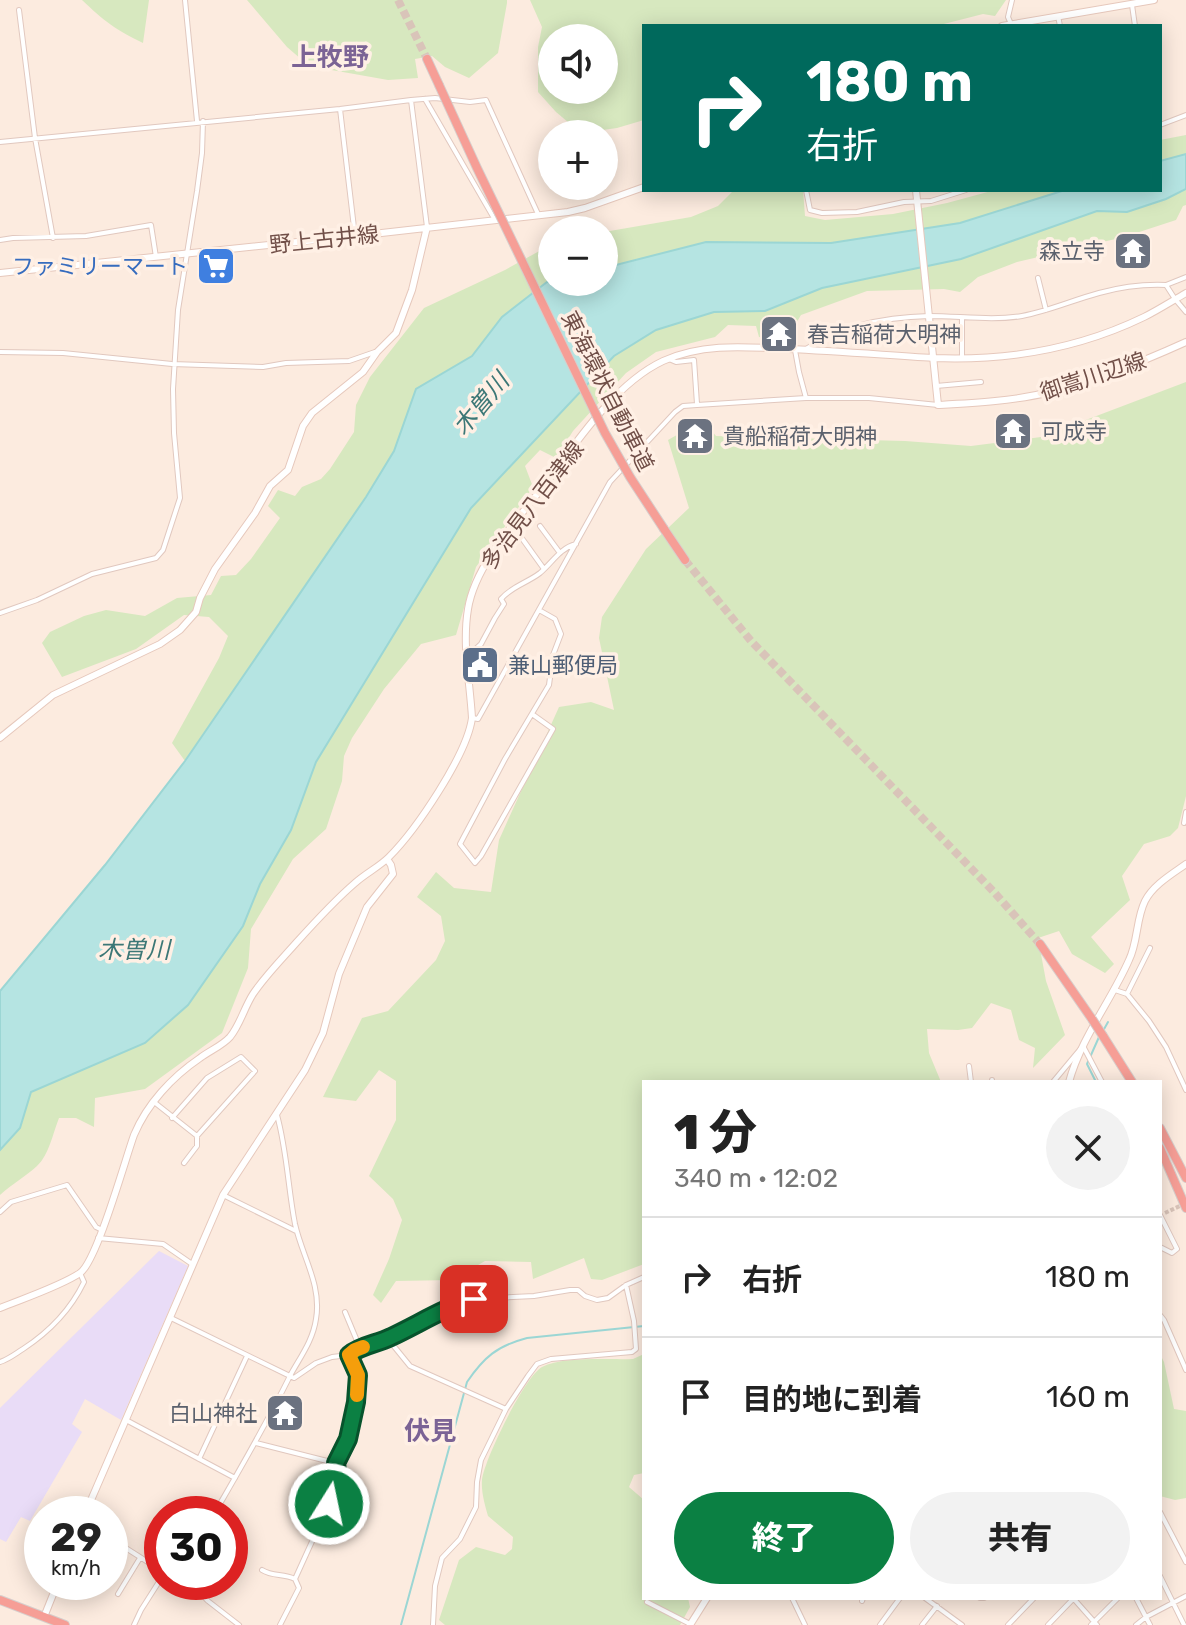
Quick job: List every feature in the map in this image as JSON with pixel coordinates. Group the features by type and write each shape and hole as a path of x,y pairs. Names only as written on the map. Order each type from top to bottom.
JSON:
{"highway":[{"name":"東海環状自動車道","path":"427,59 605,433 685,560"},
{"path":"1040,944 1092,1019 1129,1080"},
{"path":"1162,1132 1186,1178"},
{"path":"1162,1153 1186,1208"},
{"path":"0,1600 43,1620 65,1625"}],"main road":[{"path":"1011,24 1154,0"},
{"name":"野上古井線","path":"0,273 538,215 585,208 642,188"},
{"path":"916,192 938,405"},
{"path":"0,738 53,695 160,644 180,630 196,612 215,569 255,513 270,486 288,470 303,426 321,405 363,372 396,333 412,290 427,227"},
{"name":"多治見八百津線","path":"387,859 440,789 468,739 472,718 466,629 468,608 482,569 608,404 639,376 669,359 709,348 731,346 934,358 1002,357 1042,351 1095,337 1142,318 1186,293"},
{"name":"御嵩川辺線","path":"938,405 1049,392 1146,360 1186,342"},
{"path":"0,1308 80,1273 91,1257 102,1230 138,1124 154,1102 184,1070 226,1041 252,996 297,941 354,883 387,859 393,874 367,907 339,974 323,1033 305,1070 223,1195 93,1496"},
{"path":"1070,1080 1083,1046 1132,956 1146,899 1186,864"},
{"path":"43,1620 51,1600"},
{"path":"690,1625 706,1600"}],"street":[{"path":"0,613 37,600 92,574 156,558 161,554 180,498 173,389 178,310 202,153 185,0"},
{"path":"1011,24 1008,17 1012,0"},
{"path":"1132,4 1135,24"},
{"path":"19,10 35,138 53,238"},
{"path":"1058,16 1060,24"},
{"path":"425,99 495,220"},
{"path":"0,142 411,100 486,100 538,215"},
{"path":"411,100 427,227"},
{"path":"340,109 355,236"},
{"path":"1162,124 1186,115"},
{"path":"806,192 808,207 814,213 857,212 916,200 931,201 960,192"},
{"path":"0,240 86,236 151,225 156,257"},
{"path":"806,349 839,331 885,320 929,316 1020,316 1115,289 1143,284 1166,285 1186,277"},
{"path":"1038,278 1046,310"},
{"path":"1166,285 1186,312"},
{"path":"962,318 962,358"},
{"path":"795,349 806,398"},
{"path":"0,352 263,367 349,361 377,352"},
{"path":"669,359 676,362 694,360 697,405"},
{"path":"936,386 981,382"},
{"path":"472,718 478,719 610,482 683,406 806,398 869,398 938,405"},
{"path":"540,526 560,553"},
{"path":"521,537 544,569"},
{"path":"467,658 481,644 504,604 501,599 576,544"},
{"path":"532,714 553,729 475,863 460,844 505,759 549,685 553,655 561,634 555,619 539,610"},
{"path":"1184,823 1186,812"},
{"path":"1127,994 1150,948"},
{"path":"1115,990 1127,994 1149,1021 1166,1047 1186,1090"},
{"path":"1055,1080 1083,1046 1101,1080"},
{"path":"172,1118 207,1078 241,1057 255,1071 197,1136 197,1146 184,1163"},
{"path":"969,1066 971,1080"},
{"path":"154,1102 197,1136"},
{"path":"224,1496 310,1341 318,1306 315,1283 297,1231 277,1113"},
{"path":"0,1212 11,1202 67,1185 96,1227 102,1230"},
{"path":"223,1195 297,1231"},
{"path":"1162,1214 1177,1249 1172,1253 1162,1248"},
{"path":"98,1238 163,1244 192,1264"},
{"path":"0,1362 39,1338 58,1321 84,1282 80,1273"},
{"path":"169,1317 294,1378 324,1359 349,1355 474,1299 578,1290 597,1300 608,1298 642,1278"},
{"path":"433,1625 435,1586 442,1558 460,1539 476,1507 481,1460 506,1409 537,1364 551,1359 632,1352 636,1349 626,1285"},
{"path":"345,1312 360,1348"},
{"path":"1162,1319 1186,1370"},
{"path":"388,1339 410,1366 506,1409"},
{"path":"295,1579 329,1504 336,1463 348,1439 358,1375 349,1355"},
{"path":"199,1459 247,1356"},
{"path":"126,1420 235,1478"},
{"path":"256,1443 336,1463"},
{"path":"1162,1516 1186,1562"},
{"path":"128,1550 144,1561"},
{"path":"128,1578 140,1558"},
{"path":"262,1570 268,1574 284,1573 295,1579 299,1588 280,1625"},
{"path":"1162,1580 1184,1625"},
{"path":"1136,1625 1186,1596"},
{"path":"134,1625 147,1600"},
{"path":"207,1600 239,1625"},
{"path":"793,1600 805,1625"},
{"path":"880,1625 899,1600"},
{"path":"928,1600 962,1625"},
{"path":"1008,1625 1032,1600"},
{"path":"1048,1625 1071,1600"},
{"path":"1075,1600 1094,1624 1116,1600"},
{"path":"1137,1600 1150,1625"},
{"path":"647,1602 690,1625"},
{"path":"922,1625 937,1606"}],"shaded area":[{"path":"159,1251 188,1266 121,1420 85,1399 72,1424 82,1432 45,1496 24,1496 24,1518 21,1517 6,1542 0,1539 0,1408"}],"green space":[{"path":"82,0 149,0 143,43 125,34"},
{"path":"247,0 507,0 507,3 498,53 469,78 445,67 432,56 415,59 418,78 388,80 309,66 287,47"},
{"path":"530,0 1006,0 995,16 983,14 944,24 642,24 642,121 618,128 618,120 566,120 549,104 618,104 618,24 541,24"},
{"path":"1186,135 1186,154 1162,160 1162,140"},
{"path":"1186,189 1186,205 1176,220 1124,237 1017,262 978,277 960,292 944,289 867,291 801,315 786,340 759,337 756,326 728,325 715,337 656,352 626,373 573,431 556,458 540,450 525,466 533,487 476,567 456,635 421,644 384,689 352,738 344,756 342,781 326,829 293,859 251,929 248,968 222,1033 145,1089 95,1098 94,1127 76,1118 59,1118 41,1161 0,1195 0,1150 20,1128 30,1092 145,1043 243,926 260,884 291,830 316,762 471,508 614,356 656,330 714,312 765,311 822,288 961,259 1097,211 1127,212"},
{"path":"732,192 803,192 805,216 825,220 893,214 988,192 1059,192 960,223 831,243 706,242 618,264 618,230 691,217 718,206"},
{"path":"538,252 538,289 502,317 472,356 416,389 394,451 366,497 185,761 172,743 228,636 209,617 184,615 136,649 62,677 42,643 50,632 84,616 106,610 145,616 177,598 211,595 221,576 236,575 280,518 268,506 278,490 295,496 302,487 321,479 330,469 354,432 356,405 370,377 424,308"},
{"path":"1186,382 1186,796 1178,828 1170,836 1144,844 1122,876 1130,900 1091,937 1114,964 1105,973 1072,954 1059,931 1038,938 1046,981 1065,1035 1033,1068 1035,1048 1019,1040 1011,1010 991,1003 972,1028 927,1029 929,1053 940,1080 642,1080 642,1265 602,1280 591,1279 584,1258 533,1279 531,1262 485,1261 452,1280 396,1281 381,1303 373,1295 402,1220 393,1199 369,1176 396,1120 396,1081 379,1070 356,1101 323,1097 362,1018 388,1011 436,960 445,941 441,916 417,897 436,872 454,888 491,892 499,840 559,707 591,702 614,710 599,638 602,617 646,549 689,508 668,440 703,420 716,436 905,441 971,446 1041,437"},
{"path":"642,1355 642,1473 634,1475 629,1487 642,1498 642,1600 688,1600 690,1607 680,1625 445,1625 439,1620 459,1560 476,1547 505,1555 512,1549 513,1537 488,1516 482,1480 497,1438 526,1386 542,1367 551,1364 574,1360 633,1359"},
{"path":"1162,1358 1174,1409 1186,1411 1186,1498 1175,1500 1162,1497"}],"water":[{"name":"木曽川","path":"1186,154 1186,189 1166,199 1127,212 1097,211 961,259 822,288 765,311 714,312 656,330 614,356 471,508 316,762 291,830 260,884 243,926 188,1005 145,1043 31,1092 20,1128 0,1150 0,991 105,865 185,761 366,497 394,451 416,389 472,356 502,317 538,289 538,296 618,296 618,264 706,242 831,243 960,223 1059,192 1162,192 1162,160"}],"waterway":[{"path":"1103,1031 1108,1022"},
{"path":"1095,1080 1087,1064 1099,1037"},
{"path":"401,1625 467,1382 479,1366 499,1349 527,1338 642,1326"}],"tunnel":[{"path":"398,0 427,59"},
{"path":"685,560 751,641 993,891 1040,944"},
{"path":"1165,1213 1184,1204"}],"slow traffic":[{"path":"357,1395 358,1375 349,1355 363,1347"}],"place":[{"name":"森立寺","path":"1133,251"},
{"name":"ファミリーマート","path":"216,266"},
{"name":"春吉稲荷大明神","path":"779,334"},
{"name":"可成寺","path":"1013,431"},
{"name":"貴船稲荷大明神","path":"695,436"},
{"name":"兼山郵便局","path":"480,665"},
{"name":"白山神社","path":"285,1413"}],"district":[{"name":"上牧野","path":"330,57"},
{"name":"伏見","path":"430,1431"}],"route":[{"path":"329,1504 336,1463 348,1439 356,1402 358,1375 349,1355 474,1299"}]}
